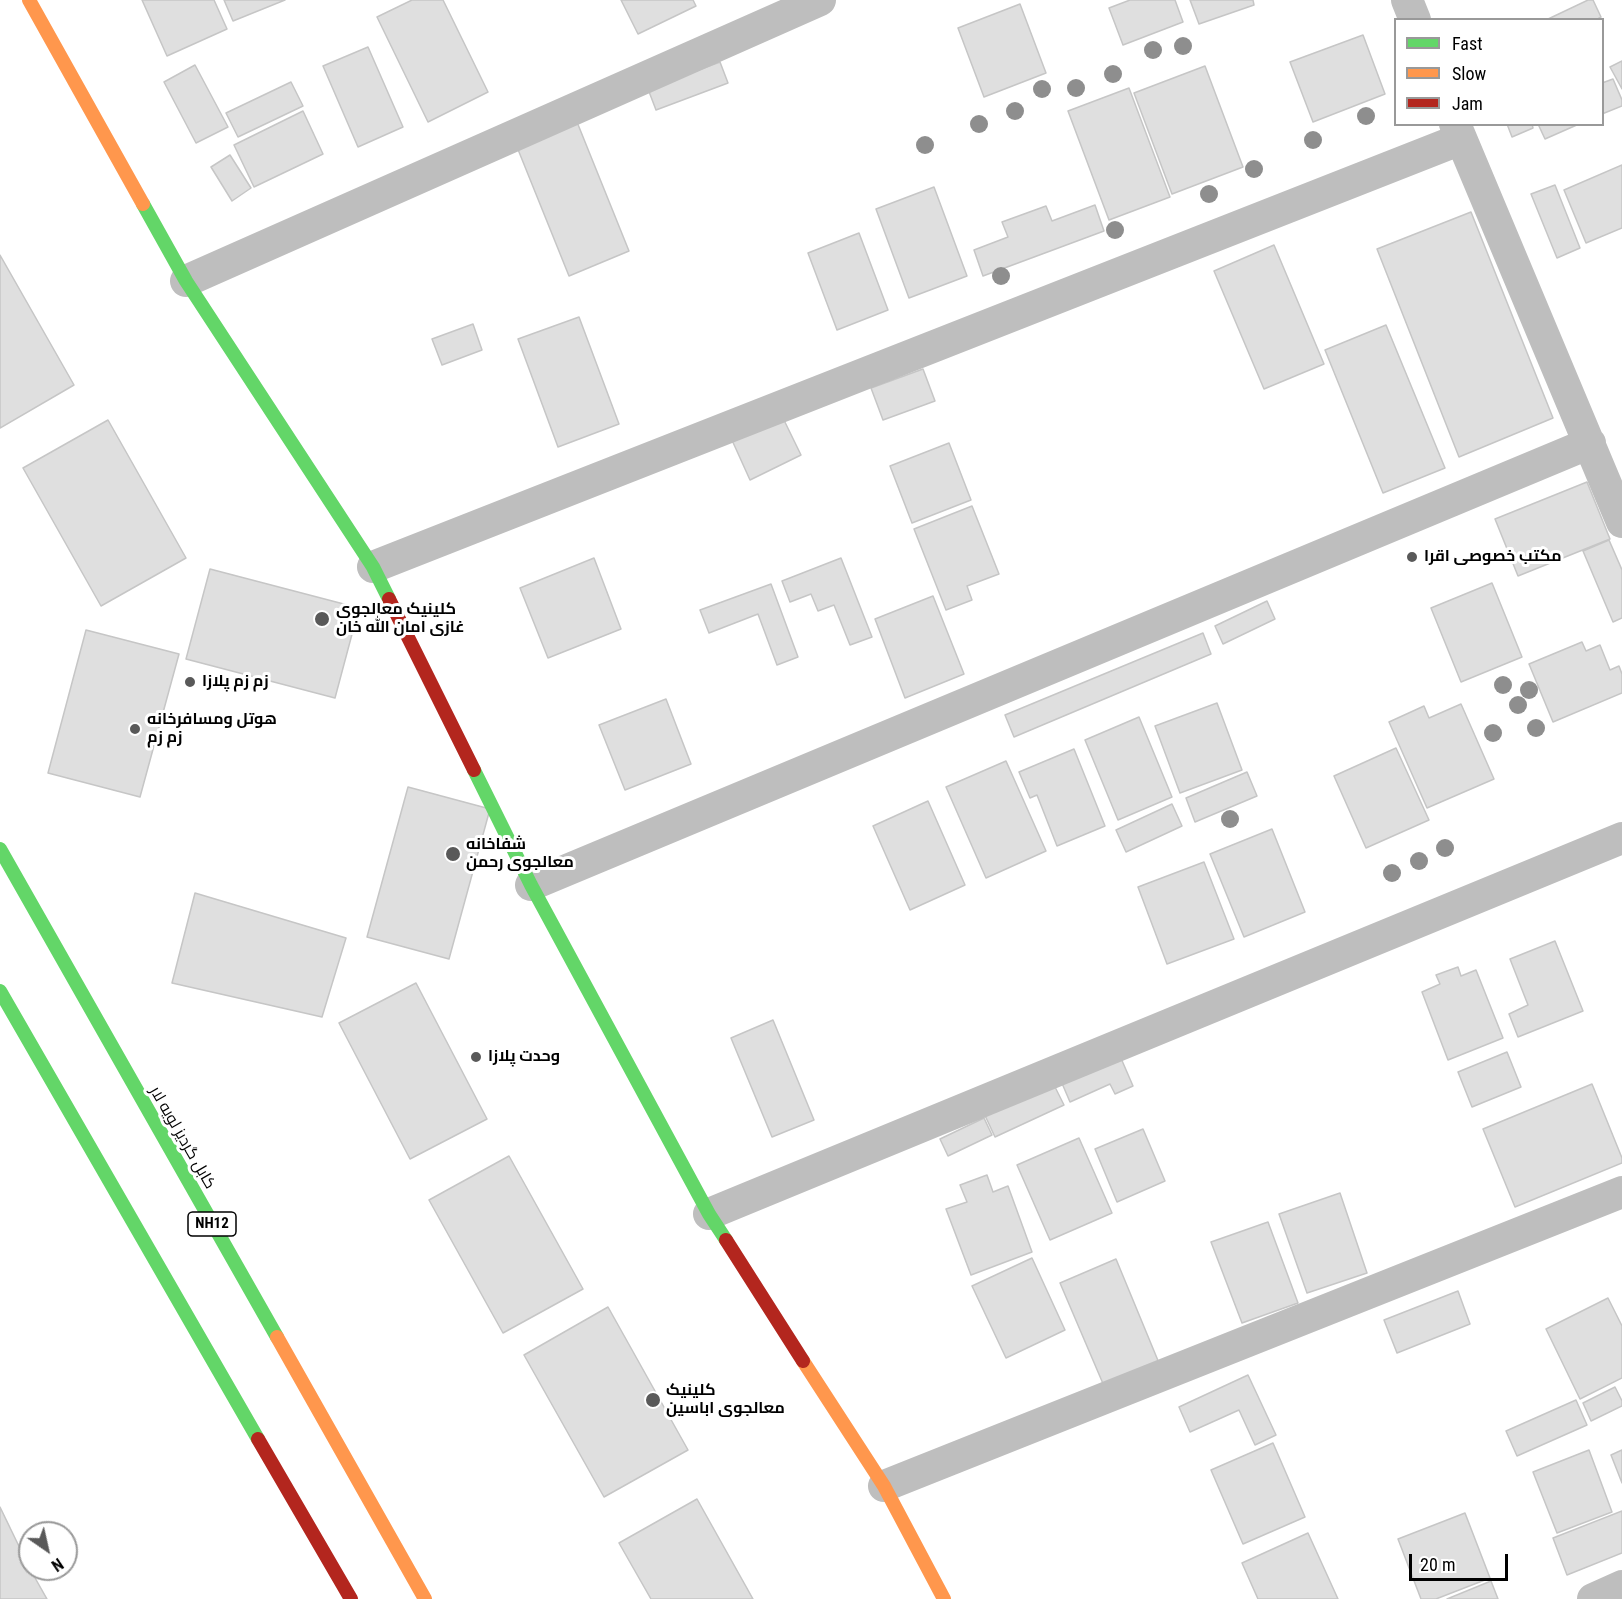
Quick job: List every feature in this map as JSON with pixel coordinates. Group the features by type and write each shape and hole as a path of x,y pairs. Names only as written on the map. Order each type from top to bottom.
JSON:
{"main road":[{"path":"29,0 186,281 373,567 531,885 709,1214 884,1486 944,1599"},
{"name":"کابل گردیز لویه لار","path":"0,849 425,1599"},
{"path":"0,991 351,1599"}],"street":[{"path":"186,281 820,0"},
{"path":"1407,0 1414,18"},
{"path":"373,567 1458,132 1622,522"},
{"path":"531,885 1590,443"},
{"path":"709,1214 1622,838"},
{"path":"884,1486 1622,1192"},
{"path":"1593,1599 1622,1586"}],"building":[{"path":"142,0 214,0 227,29 167,56"},
{"path":"224,0 285,0 233,21"},
{"path":"412,0 443,0 488,92 428,122 377,17"},
{"path":"621,0 693,0 696,6 638,34"},
{"path":"1130,0 1175,0 1183,22 1123,45 1109,8"},
{"path":"1190,0 1253,0 1254,5 1199,24"},
{"path":"1588,0 1593,0 1601,17 1599,18 1550,18"},
{"path":"1020,4 1046,73 984,97 958,28"},
{"path":"1363,35 1385,94 1313,122 1290,62"},
{"path":"368,47 403,127 358,147 323,66"},
{"path":"1622,61 1622,89 1610,67"},
{"path":"720,62 728,83 656,110 648,89"},
{"path":"195,65 228,127 196,143 164,82"},
{"path":"1205,66 1243,167 1172,194 1134,93"},
{"path":"1613,79 1622,100 1622,106 1604,113 1604,82"},
{"path":"291,82 303,106 238,137 226,113"},
{"path":"1129,88 1170,197 1109,220 1068,111"},
{"path":"303,111 323,154 254,187 234,145"},
{"path":"577,122 629,251 569,276 517,147"},
{"path":"1508,126 1532,126 1533,128 1512,137"},
{"path":"1539,126 1574,126 1545,139"},
{"path":"230,155 251,188 232,201 211,167"},
{"path":"1622,165 1622,228 1586,243 1564,190"},
{"path":"1555,185 1580,248 1557,258 1531,194"},
{"path":"934,187 967,276 909,298 876,209"},
{"path":"1095,205 1104,231 983,276 974,250 1008,237 1002,222 1046,206 1052,221"},
{"path":"1471,212 1553,418 1459,457 1377,249"},
{"path":"859,233 888,310 837,330 808,253"},
{"path":"1274,245 1324,364 1264,389 1214,271"},
{"path":"0,255 74,385 0,428"},
{"path":"579,317 619,424 558,447 518,339"},
{"path":"473,324 482,350 442,365 432,339"},
{"path":"1386,325 1445,468 1383,493 1325,350"},
{"path":"923,369 935,401 883,420 871,388"},
{"path":"781,414 801,455 750,480 731,438"},
{"path":"108,420 186,558 101,606 23,468"},
{"path":"949,443 971,500 912,523 890,466"},
{"path":"1587,482 1610,539 1518,576 1495,519"},
{"path":"972,506 999,574 967,586 972,600 946,610 914,529"},
{"path":"1609,540 1622,570 1622,618 1613,622 1583,551"},
{"path":"594,558 621,629 548,658 520,588"},
{"path":"841,558 872,637 850,645 834,605 818,611 811,594 790,602 782,581"},
{"path":"210,569 359,608 335,698 186,659"},
{"path":"1492,583 1522,657 1461,682 1431,608"},
{"path":"771,584 798,657 777,665 758,614 709,633 700,610"},
{"path":"933,596 964,674 905,698 875,619"},
{"path":"1267,601 1275,619 1223,644 1215,626"},
{"path":"86,630 179,654 140,797 48,773"},
{"path":"1203,633 1211,654 1014,737 1005,715"},
{"path":"1582,642 1586,651 1600,645 1610,670 1619,666 1622,674 1622,693 1553,722 1529,664"},
{"path":"666,699 691,764 625,790 599,725"},
{"path":"1217,703 1242,770 1180,793 1155,726"},
{"path":"1461,704 1494,779 1427,808 1389,722 1424,706 1429,718"},
{"path":"1139,717 1172,797 1118,820 1085,740"},
{"path":"1396,748 1429,820 1366,848 1334,776"},
{"path":"1074,749 1105,826 1057,846 1037,795 1030,798 1019,772"},
{"path":"1006,761 1046,851 986,878 946,787"},
{"path":"1247,772 1257,796 1195,822 1186,798"},
{"path":"408,787 490,809 449,959 367,937"},
{"path":"928,801 965,885 910,910 873,826"},
{"path":"1172,804 1182,826 1126,852 1116,830"},
{"path":"1272,829 1305,912 1244,937 1210,854"},
{"path":"1204,862 1234,939 1167,964 1138,887"},
{"path":"195,893 346,938 322,1017 172,983"},
{"path":"1555,941 1583,1011 1518,1037 1509,1014 1528,1005 1510,959"},
{"path":"1458,967 1461,976 1476,970 1503,1038 1448,1060 1422,992 1440,984 1436,975"},
{"path":"416,983 487,1119 410,1159 339,1023"},
{"path":"773,1020 814,1120 772,1137 731,1038"},
{"path":"1117,1049 1133,1086 1115,1094 1110,1084 1070,1102 1058,1074"},
{"path":"1507,1052 1521,1087 1472,1107 1458,1072"},
{"path":"1050,1077 1064,1105 995,1137 982,1109"},
{"path":"1592,1084 1622,1163 1515,1207 1483,1129"},
{"path":"984,1118 992,1135 948,1156 940,1139"},
{"path":"1143,1129 1165,1181 1117,1202 1095,1149"},
{"path":"1079,1138 1112,1213 1050,1240 1017,1165"},
{"path":"509,1156 583,1289 503,1333 429,1200"},
{"path":"987,1175 993,1192 1008,1186 1032,1252 971,1275 946,1209 967,1202 960,1185"},
{"path":"1340,1193 1367,1273 1307,1293 1279,1214"},
{"path":"1268,1222 1298,1303 1242,1323 1211,1242"},
{"path":"1032,1258 1065,1330 1006,1358 972,1286"},
{"path":"1116,1259 1159,1363 1104,1386 1060,1283"},
{"path":"1458,1291 1470,1324 1397,1353 1384,1320"},
{"path":"1608,1298 1622,1326 1622,1378 1580,1399 1546,1329"},
{"path":"608,1307 688,1450 604,1497 524,1355"},
{"path":"1248,1375 1276,1435 1255,1445 1239,1410 1190,1432 1179,1407"},
{"path":"1615,1387 1622,1406 1591,1421 1583,1403"},
{"path":"1576,1400 1587,1425 1517,1456 1506,1431"},
{"path":"1273,1443 1305,1517 1243,1544 1211,1470"},
{"path":"1589,1450 1612,1512 1557,1533 1533,1472"},
{"path":"1622,1450 1622,1483 1611,1455"},
{"path":"697,1499 753,1599 651,1599 619,1543"},
{"path":"0,1507 18,1544 18,1581 37,1581 47,1599 0,1599"},
{"path":"1622,1511 1622,1553 1567,1575 1553,1538"},
{"path":"1465,1513 1490,1578 1436,1599 1421,1599 1398,1539"},
{"path":"1308,1533 1338,1599 1258,1599 1242,1563"},
{"path":"1491,1581 1498,1599 1447,1599"}],"traffic: fast":[{"path":"143,204 186,281 373,567 389,599"},
{"path":"474,770 531,885 709,1214 726,1240"},
{"path":"0,849 277,1337"},
{"path":"0,991 258,1439"}],"traffic: slow":[{"path":"29,0 143,204"},
{"path":"277,1337 425,1599"},
{"path":"803,1361 884,1486 944,1599"}],"traffic: jam":[{"path":"389,599 474,770"},
{"path":"726,1240 803,1361"},
{"path":"258,1439 351,1599"}],"place":[{"name":"مکتب خصوصی اقرا","path":"1412,557"},
{"name":"کلینیک معالجوی غازی امان الله خان","path":"322,619"},
{"name":"زم زم پلازا","path":"190,682"},
{"name":"هوتل ومسافرخانه زم زم","path":"135,729"},
{"name":"شفاخانه معالجوی رحمن","path":"453,854"},
{"name":"وحدت پلازا","path":"476,1057"},
{"name":"کلینیک معالجوی اباسین","path":"653,1400"}]}
